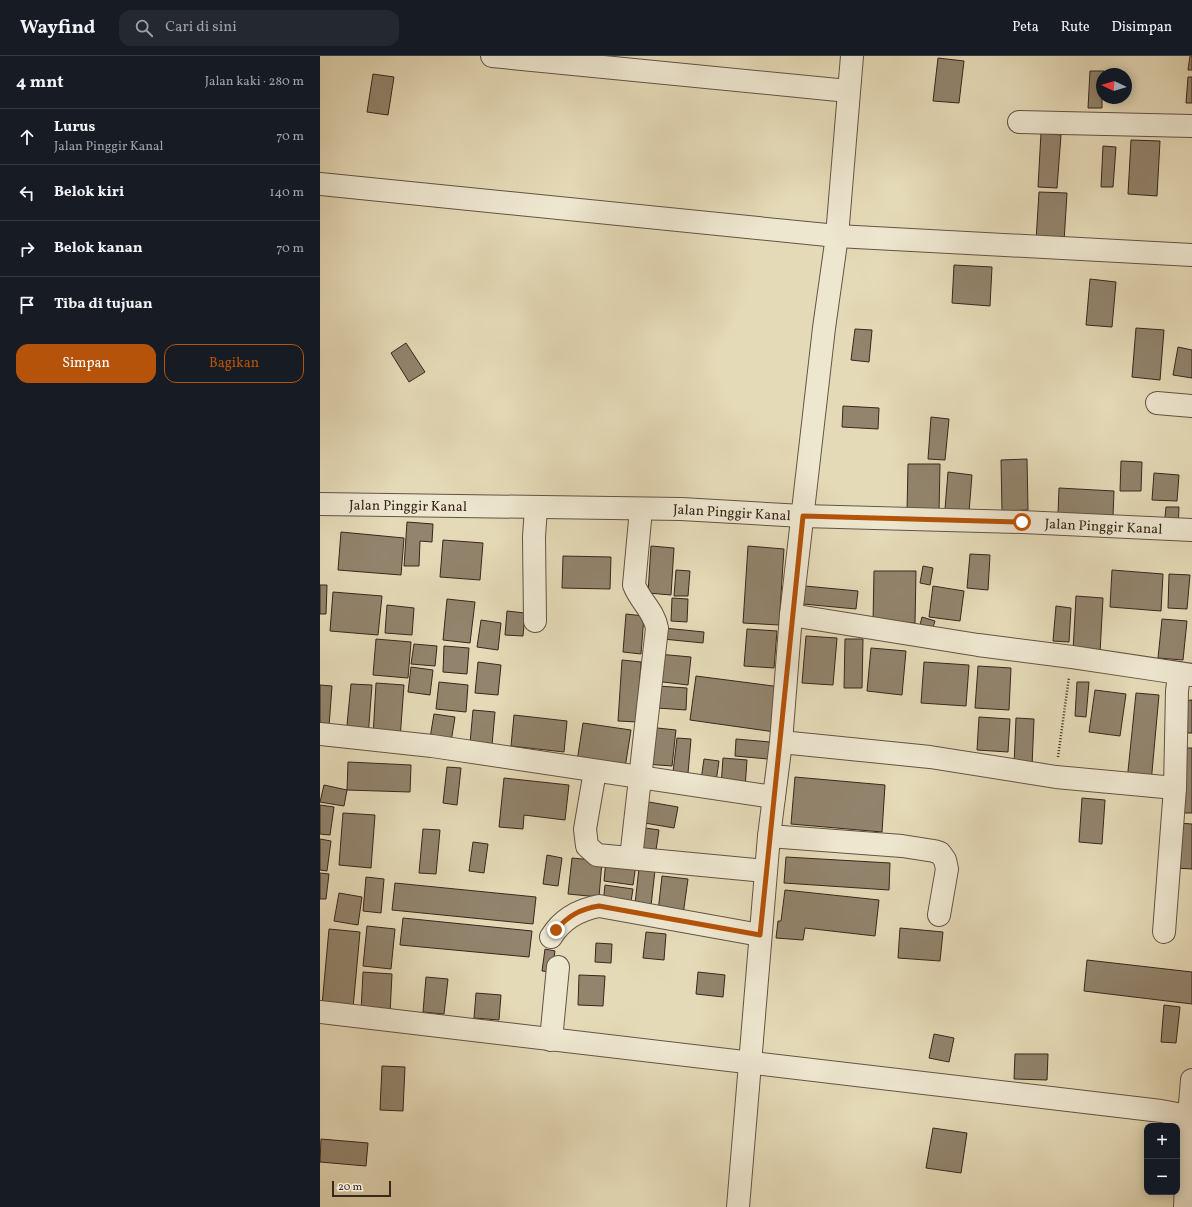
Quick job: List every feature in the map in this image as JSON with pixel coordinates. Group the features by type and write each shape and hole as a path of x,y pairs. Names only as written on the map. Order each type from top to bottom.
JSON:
{"street":[{"path":"492,56 848,91"},
{"path":"738,1207 765,871 781,742 792,615 824,328 837,236 852,56"},
{"path":"1019,122 1192,126"},
{"path":"320,184 837,236 1192,255"},
{"path":"1157,403 1192,406"},
{"name":"Jalan Pinggir Kanal","path":"320,504 681,509 803,516 1022,522 1192,530"},
{"path":"535,621 534,536 536,508"},
{"path":"631,858 657,628 655,618 637,594 634,585 641,508"},
{"path":"792,615 978,645 1072,657 1186,675 1177,692 1175,788 1164,932"},
{"path":"320,734 432,746 774,796"},
{"path":"781,742 930,757 1056,777 1175,788"},
{"path":"595,771 585,829 588,846 597,855 765,871"},
{"path":"769,836 902,846 940,853 945,860 947,869 939,915"},
{"path":"551,937 559,926 573,914 585,909 599,906 760,935"},
{"path":"551,1040 558,967"},
{"path":"320,1012 1161,1111 1190,1117"},
{"path":"1185,1207 1192,1080"}],"path":[{"path":"1056,777 1072,657"}],"building":[{"path":"1190,56 1192,56 1192,70 1188,70"},
{"path":"938,58 964,61 959,103 933,101"},
{"path":"1090,71 1096,71 1096,104 1102,104 1102,108 1088,108"},
{"path":"373,74 394,77 388,115 367,112"},
{"path":"1188,77 1192,77 1192,103 1186,103"},
{"path":"1041,133 1061,135 1057,188 1038,187"},
{"path":"1131,140 1160,141 1157,196 1128,194"},
{"path":"1103,146 1116,147 1113,187 1101,187"},
{"path":"1039,192 1067,193 1064,242 1036,241"},
{"path":"954,265 992,267 990,306 952,303"},
{"path":"1090,279 1116,282 1112,327 1086,325"},
{"path":"1136,328 1164,330 1160,380 1132,377"},
{"path":"855,329 872,330 869,362 851,360"},
{"path":"406,343 425,372 409,382 391,353"},
{"path":"1178,347 1192,350 1192,378 1173,375"},
{"path":"843,406 879,408 878,429 842,427"},
{"path":"931,417 949,419 945,460 928,459"},
{"path":"1027,459 1028,510 1002,511 1001,460"},
{"path":"1121,461 1142,462 1141,491 1120,491"},
{"path":"908,464 940,464 939,513 907,512"},
{"path":"948,472 972,475 969,512 945,509"},
{"path":"1154,473 1179,475 1177,501 1152,500"},
{"path":"1059,488 1114,491 1113,517 1058,514"},
{"path":"1166,507 1179,507 1178,528 1164,527"},
{"path":"407,522 433,524 432,542 420,541 419,566 404,566"},
{"path":"341,532 404,538 401,575 338,570"},
{"path":"443,540 483,543 480,580 440,577"},
{"path":"651,546 674,548 671,595 648,593"},
{"path":"748,546 784,549 779,625 743,623"},
{"path":"970,554 990,555 988,590 967,588"},
{"path":"563,556 611,557 610,589 562,588"},
{"path":"923,566 933,568 930,585 920,583"},
{"path":"676,570 690,571 688,596 674,596"},
{"path":"1112,570 1163,574 1161,611 1110,607"},
{"path":"874,571 916,571 915,623 873,622"},
{"path":"1169,574 1190,575 1187,609 1168,608"},
{"path":"320,585 327,585 326,614 320,614"},
{"path":"805,586 858,591 856,609 803,604"},
{"path":"933,586 964,591 960,621 929,617"},
{"path":"333,592 382,596 378,635 330,631"},
{"path":"1076,596 1103,598 1100,653 1073,651"},
{"path":"672,598 688,599 687,622 671,621"},
{"path":"447,599 475,602 470,643 443,640"},
{"path":"387,605 414,608 412,635 385,633"},
{"path":"1056,606 1071,608 1069,642 1053,641"},
{"path":"507,611 525,613 523,636 505,635"},
{"path":"626,614 644,616 641,654 623,652"},
{"path":"922,617 935,621 931,634 919,629"},
{"path":"1162,619 1187,621 1183,660 1158,658"},
{"path":"481,620 501,623 498,650 477,647"},
{"path":"664,628 704,632 703,643 663,639"},
{"path":"747,629 777,631 774,668 744,666"},
{"path":"806,636 837,638 833,685 802,683"},
{"path":"376,639 411,642 408,678 373,675"},
{"path":"845,639 863,639 862,688 844,688"},
{"path":"414,644 437,646 435,666 411,664"},
{"path":"444,646 469,648 467,674 443,672"},
{"path":"871,648 906,651 902,695 867,691"},
{"path":"658,654 691,657 688,685 655,681"},
{"path":"622,660 641,662 637,722 618,721"},
{"path":"478,662 501,665 498,695 475,693"},
{"path":"924,662 969,665 966,706 921,703"},
{"path":"978,666 1011,668 1009,710 975,708"},
{"path":"411,667 433,670 430,695 408,692"},
{"path":"696,676 781,687 775,732 690,720"},
{"path":"439,682 468,685 466,712 436,709"},
{"path":"1077,682 1089,682 1086,717 1075,716"},
{"path":"376,683 404,685 400,739 373,737"},
{"path":"351,684 372,685 368,737 346,735"},
{"path":"320,685 332,686 329,726 320,726"},
{"path":"658,686 687,688 686,710 657,708"},
{"path":"1095,690 1126,694 1120,736 1089,732"},
{"path":"1136,693 1159,695 1151,783 1127,781"},
{"path":"1192,700 1192,733 1182,733 1181,701"},
{"path":"473,710 495,712 492,745 470,743"},
{"path":"434,714 455,717 451,742 430,738"},
{"path":"514,715 567,721 564,752 511,746"},
{"path":"979,717 1010,719 1008,752 977,750"},
{"path":"1016,718 1034,719 1032,767 1014,766"},
{"path":"583,723 631,730 625,768 577,761"},
{"path":"648,727 676,730 672,766 645,764"},
{"path":"677,738 691,739 688,773 673,772"},
{"path":"736,739 770,742 768,759 735,756"},
{"path":"1177,748 1192,748 1192,813 1178,813"},
{"path":"723,758 747,760 745,788 721,786"},
{"path":"704,759 719,761 716,782 701,780"},
{"path":"348,762 411,765 410,792 347,790"},
{"path":"447,767 461,768 457,805 443,803"},
{"path":"795,777 885,785 882,832 791,824"},
{"path":"504,778 569,785 565,820 524,815 523,829 499,827"},
{"path":"324,785 347,790 344,806 320,802"},
{"path":"1082,798 1105,800 1102,844 1079,842"},
{"path":"643,801 678,807 674,828 639,822"},
{"path":"320,805 334,807 330,835 320,834"},
{"path":"343,813 375,815 371,868 339,865"},
{"path":"1178,823 1192,824 1192,869 1175,868"},
{"path":"639,827 659,830 656,850 636,847"},
{"path":"423,829 440,830 436,874 419,873"},
{"path":"320,839 331,841 327,871 320,870"},
{"path":"473,842 488,844 484,873 469,871"},
{"path":"547,855 562,858 558,886 543,884"},
{"path":"786,857 890,863 889,890 784,883"},
{"path":"572,858 602,861 599,897 568,894"},
{"path":"606,860 636,864 633,885 604,881"},
{"path":"639,868 655,870 651,906 635,904"},
{"path":"320,873 329,874 326,899 320,899"},
{"path":"662,876 688,879 683,915 658,912"},
{"path":"366,877 384,879 381,913 363,911"},
{"path":"395,883 536,897 533,924 392,910"},
{"path":"605,885 633,889 630,908 603,904"},
{"path":"785,890 879,900 875,936 805,928 803,940 776,938 778,921 781,921"},
{"path":"339,893 362,897 358,925 334,921"},
{"path":"403,918 532,931 529,957 400,945"},
{"path":"367,926 395,929 391,969 363,966"},
{"path":"900,928 943,932 940,961 898,958"},
{"path":"329,929 360,932 353,1008 322,1005"},
{"path":"646,932 666,934 664,960 643,958"},
{"path":"596,943 612,944 611,963 595,962"},
{"path":"545,949 555,951 552,972 542,971"},
{"path":"1087,960 1192,972 1192,1004 1084,991"},
{"path":"363,972 392,974 390,1014 361,1012"},
{"path":"698,972 725,975 723,997 696,994"},
{"path":"579,975 605,976 603,1006 578,1005"},
{"path":"426,977 448,979 444,1014 423,1012"},
{"path":"476,993 501,995 499,1020 474,1018"},
{"path":"1164,1005 1180,1007 1176,1043 1161,1042"},
{"path":"934,1034 954,1038 949,1062 929,1058"},
{"path":"1015,1054 1048,1054 1047,1080 1014,1079"},
{"path":"382,1066 405,1067 403,1111 380,1110"},
{"path":"933,1128 967,1133 961,1173 926,1168"},
{"path":"321,1139 368,1143 366,1166 320,1162"}],"route":[{"path":"556,930 573,914 585,909 599,906 760,935 765,871 781,742 792,615 803,516 1022,522"}]}
